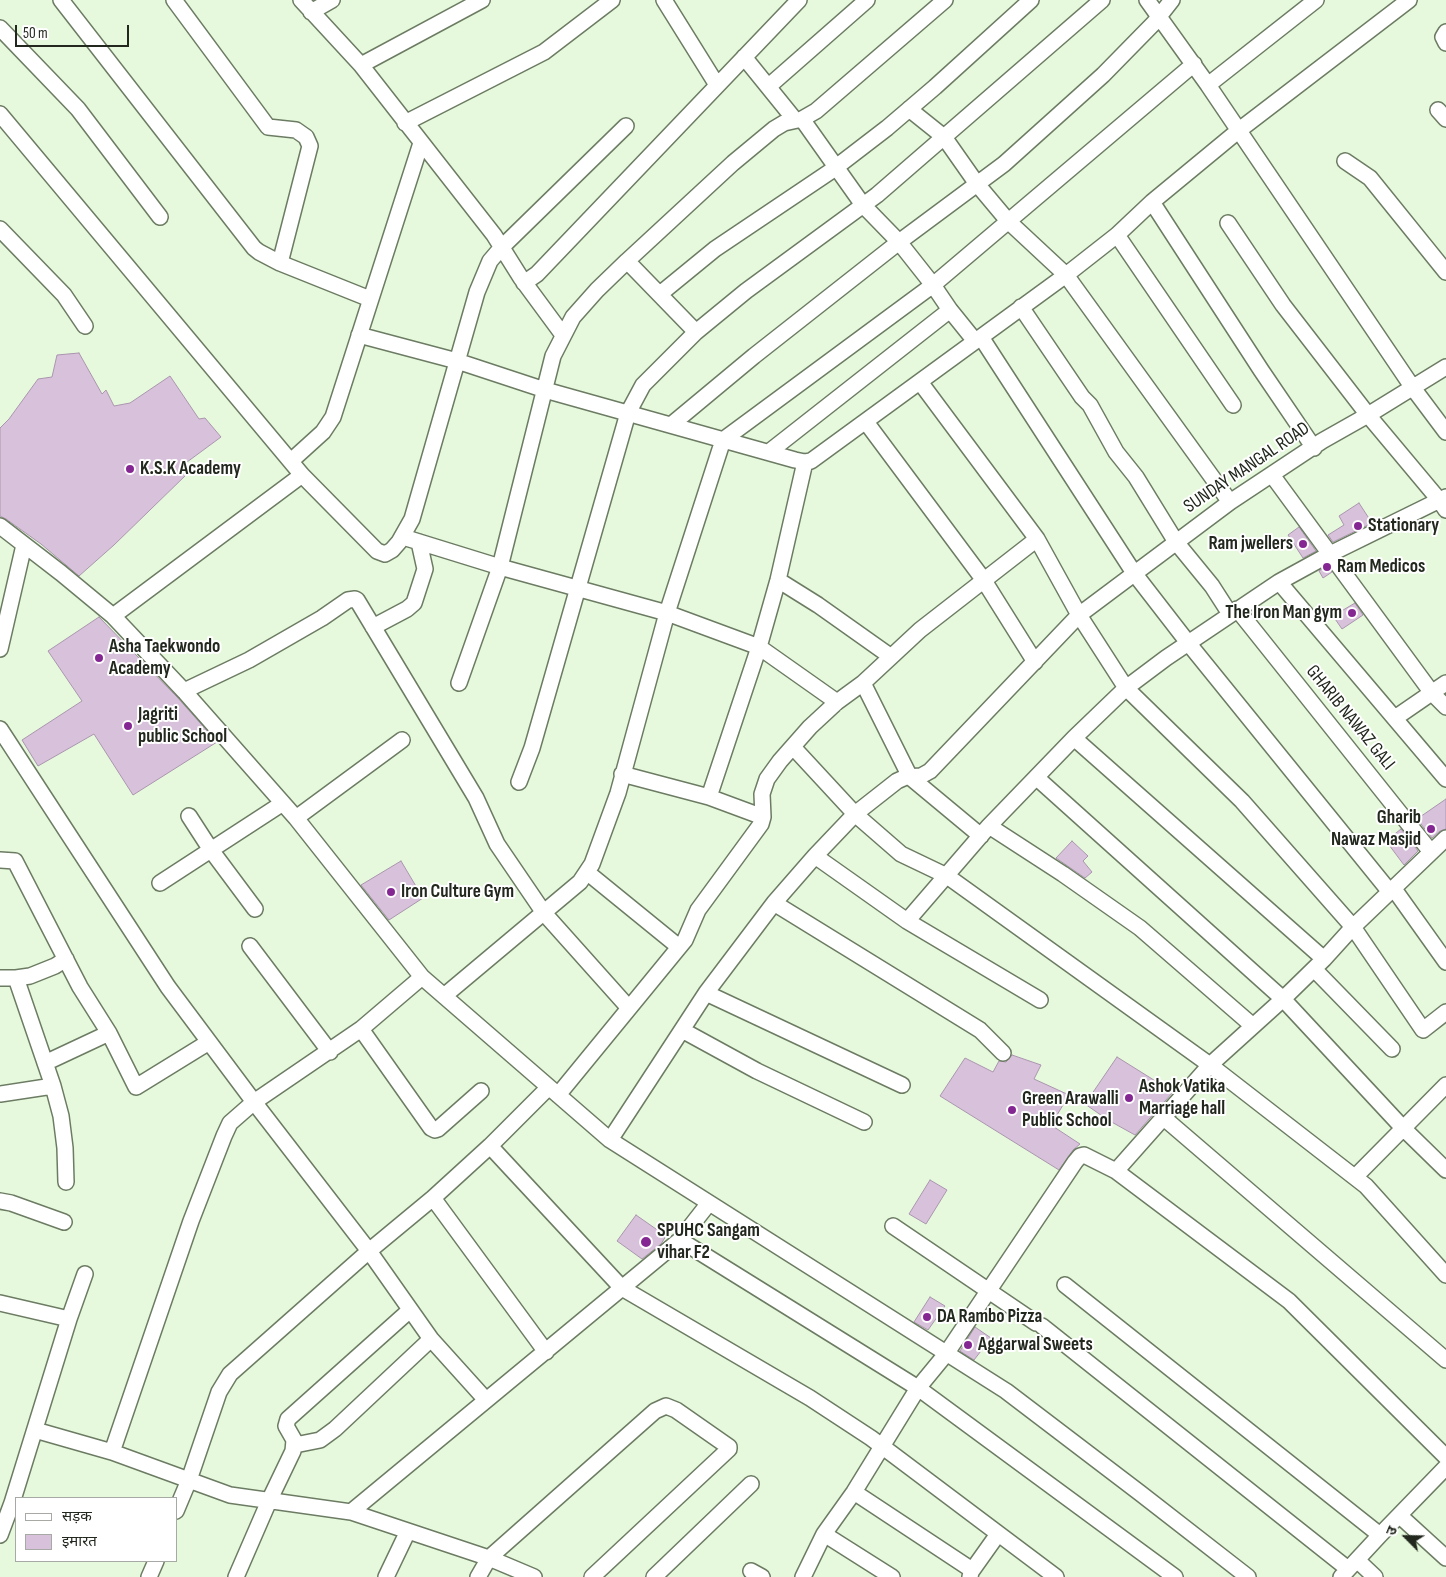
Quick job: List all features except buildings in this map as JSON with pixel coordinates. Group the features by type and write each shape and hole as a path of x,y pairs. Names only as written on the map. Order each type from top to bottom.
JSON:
{"street":[{"path":"60,0 254,248 280,263 370,299"},
{"path":"174,0 268,127 296,130 306,137 310,146 280,263"},
{"path":"301,0 361,65 502,247 524,283 563,335"},
{"path":"311,12 332,0"},
{"path":"361,65 482,0"},
{"path":"405,122 544,52 612,0"},
{"path":"664,0 717,85"},
{"path":"524,283 537,274 799,0"},
{"path":"769,86 867,0"},
{"path":"459,683 500,567 553,356 563,335 579,310 627,261 733,163 774,129 799,119 823,106 946,0"},
{"path":"660,294 715,249 836,167 909,109 1030,0"},
{"path":"519,782 532,748 628,412 644,385 696,332 746,291 863,206 1102,0"},
{"path":"1147,0 1194,64 1238,132 1413,388 1446,432"},
{"path":"671,425 754,356 899,242 1004,164 1103,75 1160,16 1172,0"},
{"path":"1208,85 1316,0"},
{"path":"359,335 457,362 545,390 805,462 820,455 1066,275 1117,235 1152,202 1238,132 1409,0"},
{"path":"0,28 78,109 160,217"},
{"path":"1446,32 1443,37 1446,43"},
{"path":"744,57 799,119 863,206 899,242 950,310 978,339 1134,573 1189,644 1392,890 1446,962"},
{"path":"444,996 544,913 588,873 618,793 667,613 723,440 933,285 1194,64"},
{"path":"909,109 944,137 977,184 1008,221 1066,275 1230,502"},
{"path":"0,114 302,475 379,553 385,554 392,550 403,537 412,519 477,292 487,267 502,247 626,126"},
{"path":"291,462 323,432 336,408 421,143"},
{"path":"1345,161 1370,178 1446,272"},
{"path":"1152,202 1314,448"},
{"path":"907,921 948,876 985,831 1074,738 1126,688 1279,582 1330,554 1444,503 1368,416 1283,305 1228,223"},
{"path":"0,229 64,296 85,326"},
{"path":"1117,235 1233,405"},
{"path":"627,261 696,332"},
{"name":"GHARIB NAWAZ GALI","path":"1021,307 1082,397 1090,405 1116,452 1136,478 1176,542 1431,852"},
{"path":"769,452 950,310"},
{"name":"SUNDAY MANGAL ROAD","path":"610,1140 706,993 774,903 855,814 897,781 921,776 930,770 1079,615 1134,573 1230,502 1322,441 1368,416 1446,367"},
{"path":"920,382 1036,539 1079,615 1126,688 1242,801 1353,927 1423,1030 1446,1012"},
{"path":"866,422 983,579 1034,662"},
{"path":"709,797 759,647 778,580 805,462"},
{"path":"113,616 302,475"},
{"path":"1272,475 1432,693 1446,707"},
{"path":"0,526 113,616 184,691 283,802 422,977 610,1140 1006,1391 1140,1492 1248,1577"},
{"path":"403,537 500,567 667,613 759,647 837,702"},
{"path":"178,1507 219,1392 226,1379 263,1343 433,1198 553,1091 685,940 698,910 757,831 764,817 761,798 763,789 771,772 810,727 837,702 863,683 920,630 1036,539"},
{"path":"373,627 407,609 414,603 425,569 419,542"},
{"path":"0,649 24,545"},
{"path":"778,580 818,604 890,656"},
{"path":"1279,582 1446,779"},
{"path":"184,691 249,660 322,618 348,600 358,600 476,798 497,844 544,913 628,1007"},
{"path":"863,683 910,777 985,831 1063,874 1140,928 1253,1026"},
{"path":"1395,718 1446,683"},
{"path":"0,729 152,963 209,1042 369,1251 431,1339 486,1400"},
{"path":"1074,738 1319,964 1392,1049"},
{"path":"296,818 402,740"},
{"path":"793,747 855,814 901,854 948,876 1210,1065 1355,1177 1366,1186 1446,1275"},
{"path":"622,774 709,797 764,817"},
{"path":"1037,778 1284,999 1403,1128 1446,1170"},
{"path":"160,883 283,802"},
{"path":"189,816 211,850 255,909"},
{"path":"1116,1171 1210,1065 1284,999 1353,927 1446,838"},
{"path":"815,856 907,921 1040,1000"},
{"path":"0,860 15,861 80,987 109,1033 136,1087 209,1042"},
{"path":"588,873 678,947"},
{"path":"774,903 980,1030 1003,1054"},
{"path":"250,946 330,1052"},
{"path":"0,978 16,978 35,974 55,966 66,959"},
{"path":"112,1452 191,1221 230,1124 254,1102 330,1052 361,1029 422,977"},
{"path":"16,978 53,1086 64,1134 66,1182"},
{"path":"706,993 902,1086"},
{"path":"361,1029 431,1128 438,1129 481,1091"},
{"path":"682,1030 757,1071 864,1122"},
{"path":"45,1063 109,1033"},
{"path":"1355,1177 1446,1085"},
{"path":"0,1094 53,1086"},
{"path":"1164,1118 1446,1360"},
{"path":"490,1146 622,1288 810,1398 882,1446 1056,1577"},
{"path":"803,1577 824,1534 854,1492 918,1388 946,1354 1080,1156 1086,1155 1116,1171 1289,1301 1446,1457"},
{"path":"433,1198 546,1352"},
{"path":"0,1201 11,1203 64,1222"},
{"path":"351,1512 680,1240 709,1203"},
{"path":"893,1226 1039,1324 1349,1569 1375,1577"},
{"path":"680,1240 918,1388 1175,1577"},
{"path":"0,1535 6,1502 35,1430 84,1274"},
{"path":"1065,1285 1380,1535"},
{"path":"0,1303 69,1319"},
{"path":"236,1577 295,1445 286,1426 288,1419 410,1310"},
{"path":"295,1445 320,1440 335,1429 431,1339"},
{"path":"478,1577 489,1558 655,1411 666,1406 676,1410 729,1447 592,1577"},
{"path":"35,1430 112,1452 230,1495 351,1512 489,1558 534,1577"},
{"path":"1349,1569 1446,1467"},
{"path":"654,1577 751,1484"},
{"path":"854,1492 970,1568 970,1575"},
{"path":"1400,1516 1446,1558"},
{"path":"386,1577 408,1531"},
{"path":"824,1534 892,1577"},
{"path":"970,1575 998,1534"},
{"path":"149,1577 156,1562"}],"place":[{"name":"K.S.K Academy","path":"130,469"},
{"name":"Stationary","path":"1358,526"},
{"name":"Ram jwellers","path":"1303,544"},
{"name":"Ram Medicos","path":"1327,567"},
{"name":"The Iron Man gym","path":"1352,613"},
{"name":"Asha Taekwondo Academy","path":"99,658"},
{"name":"Jagriti public School","path":"128,726"},
{"name":"Gharib Nawaz Masjid","path":"1431,829"},
{"name":"Iron Culture Gym","path":"391,892"},
{"name":"Ashok Vatika Marriage hall","path":"1129,1098"},
{"name":"Green Arawalli Public School","path":"1012,1110"},
{"name":"SPUHC Sangam vihar F2","path":"646,1242"},
{"name":"DA Rambo Pizza","path":"927,1317"},
{"name":"Aggarwal Sweets","path":"968,1345"}]}
